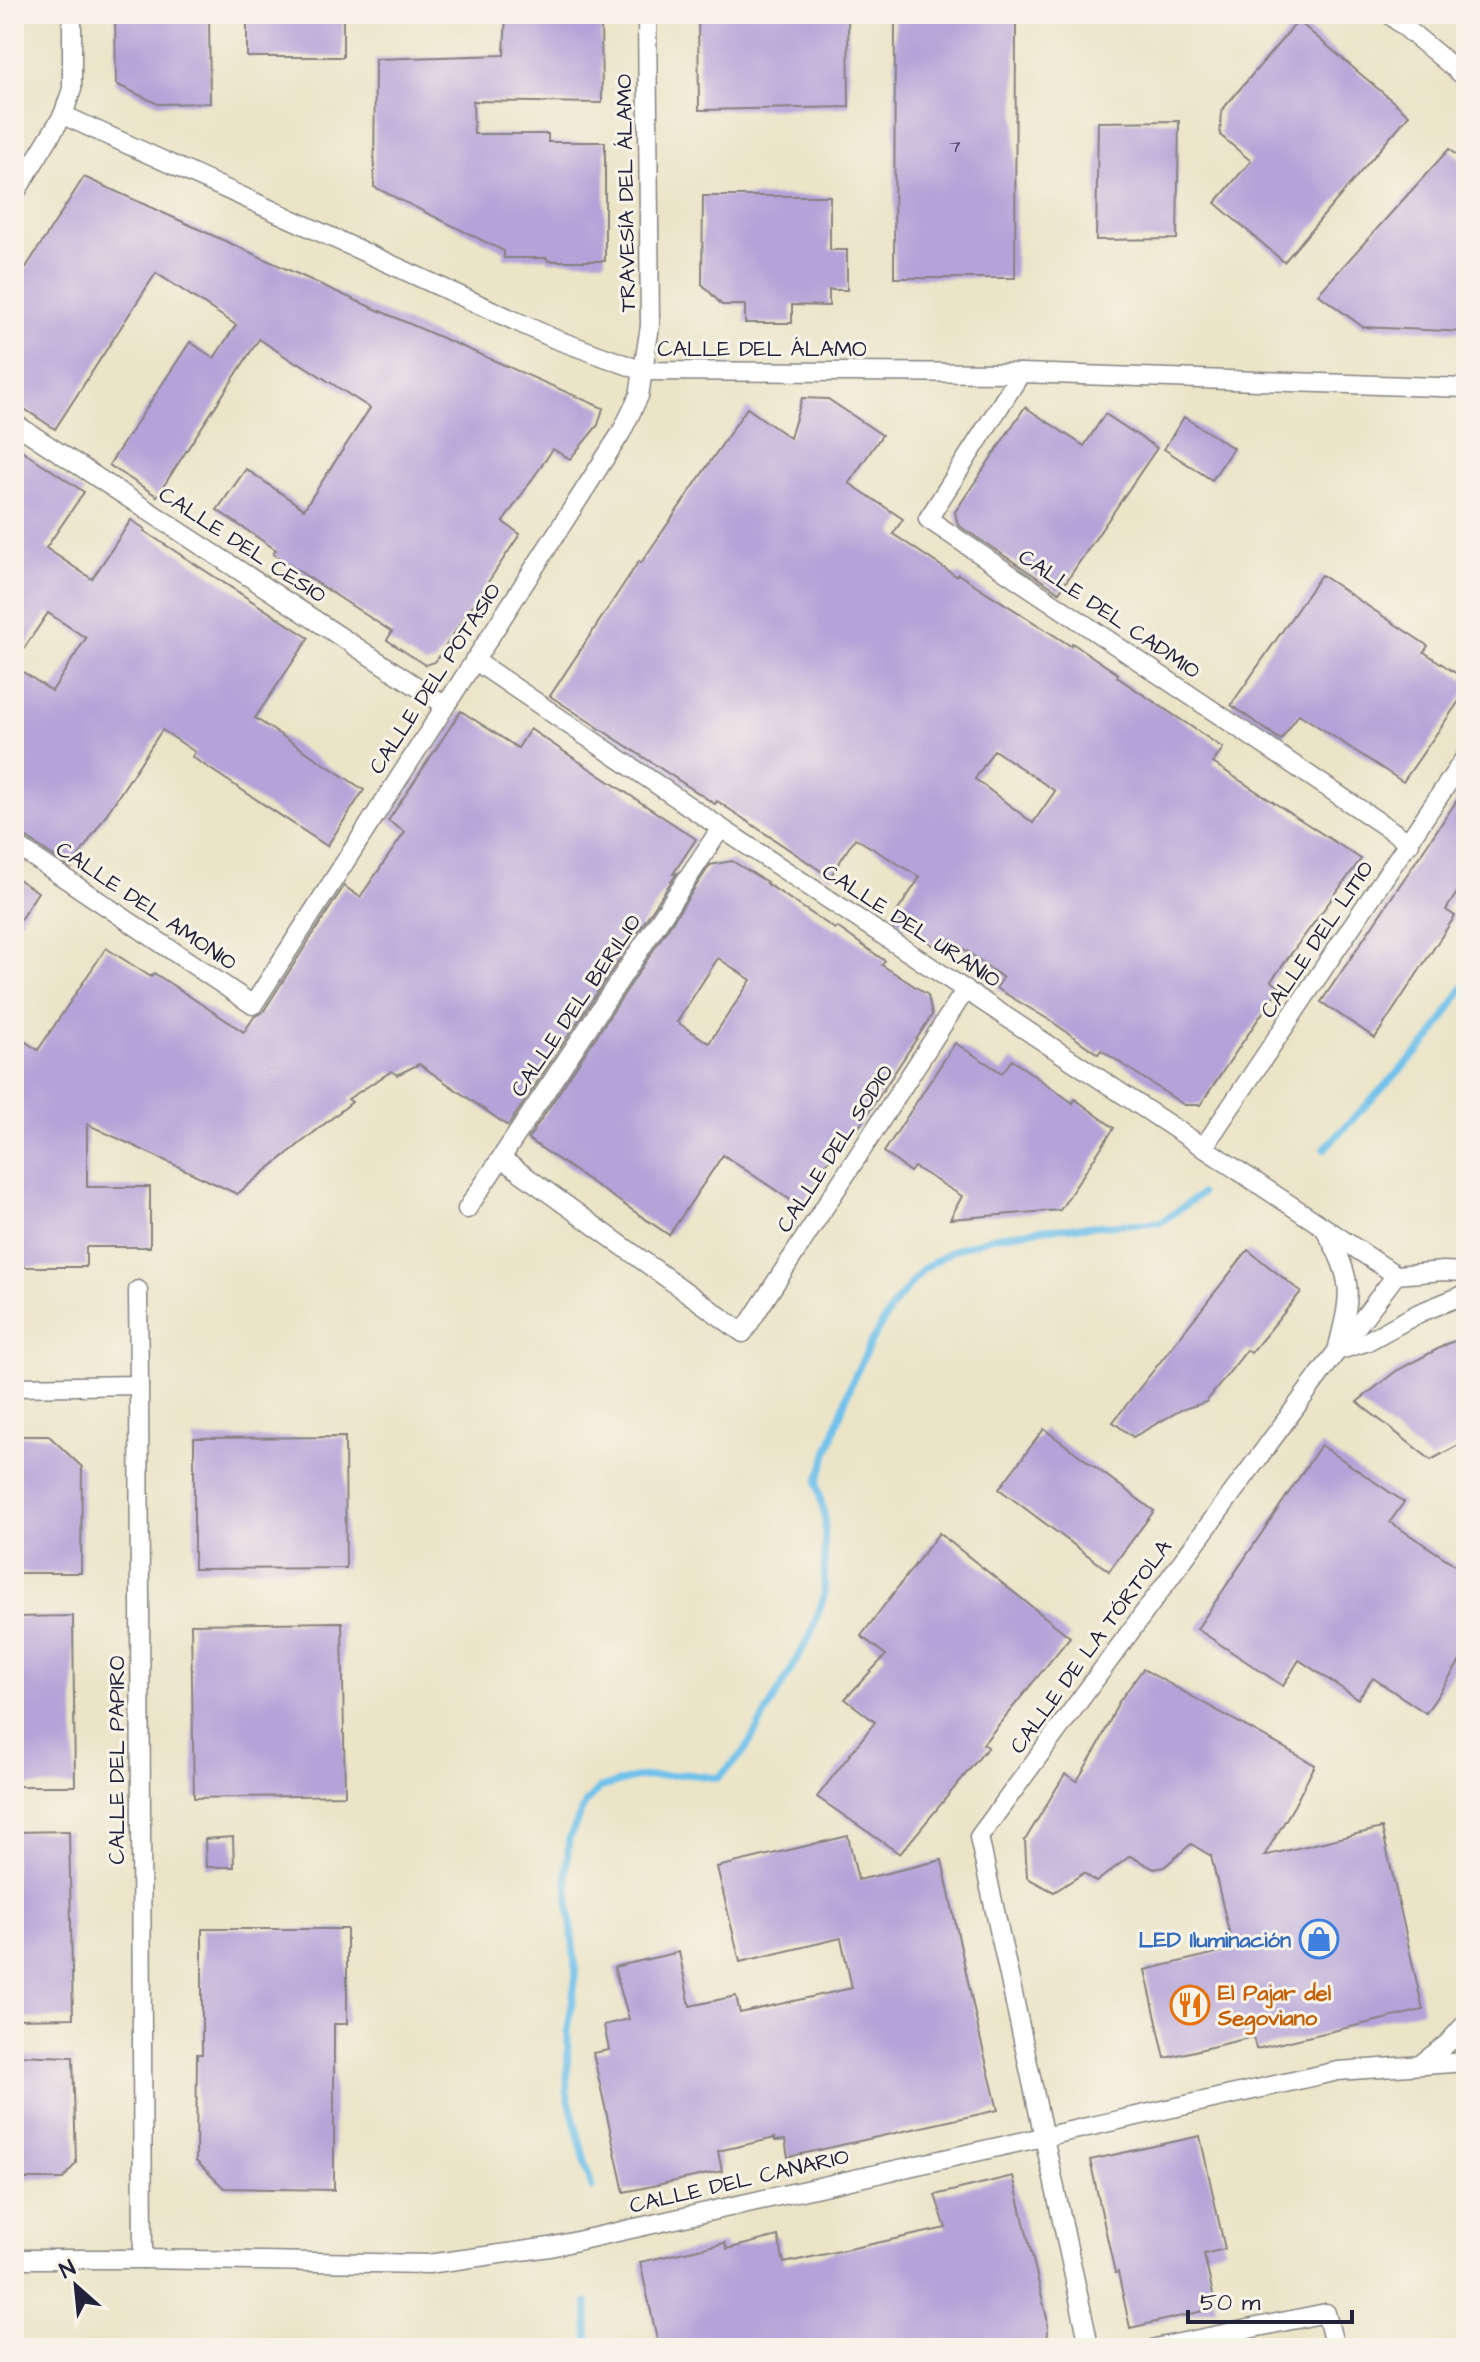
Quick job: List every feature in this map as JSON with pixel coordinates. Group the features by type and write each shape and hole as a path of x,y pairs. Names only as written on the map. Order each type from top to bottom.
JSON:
{"street":[{"path":"14,195 63,115 72,89 72,14"},
{"name":"TRAVESÍA DEL ÁLAMO","path":"643,371 650,326 647,14"},
{"path":"1389,14 1466,78"},
{"name":"CALLE DEL ÁLAMO","path":"63,115 555,339 643,371 1021,373 1466,388"},
{"name":"CALLE DEL POTASIO","path":"253,1005 621,433 639,396 643,371"},
{"name":"CALLE DEL CADMIO","path":"1021,373 928,519 1410,843"},
{"name":"CALLE DEL CESIO","path":"14,423 445,705"},
{"name":"CALLE DEL URANIO","path":"474,660 721,828 1396,1275"},
{"name":"CALLE DEL LITIO","path":"1203,1148 1466,756"},
{"name":"CALLE DEL BERILIO","path":"467,1209 721,828"},
{"name":"CALLE DEL AMONIO","path":"14,844 253,1005"},
{"name":"CALLE DEL SODIO","path":"502,1159 743,1333 966,989"},
{"path":"1325,1229 1342,1260 1350,1287 1337,1351"},
{"path":"1396,1275 1466,1272"},
{"name":"CALLE DE LA TÓRTOLA","path":"1086,2348 1087,2336 979,1837 1396,1275"},
{"name":"CALLE DEL PAPIRO","path":"138,1290 143,2259"},
{"path":"1337,1351 1366,1342 1419,1313 1466,1294"},
{"path":"14,1387 139,1385"},
{"path":"1421,2064 1448,2043 1466,2023"},
{"name":"CALLE DEL CANARIO","path":"14,2259 428,2264 550,2247 1338,2071 1466,2062"},
{"path":"1155,2348 1326,2313 1335,2348"}],"building":[{"path":"115,14 209,14 210,103 158,104 116,84"},
{"path":"247,14 343,14 343,57 247,57"},
{"path":"506,14 601,14 602,103 473,101 474,134 548,134 548,142 605,142 605,261 504,258 504,251 374,187 375,59 504,55"},
{"path":"698,14 848,14 849,107 699,110"},
{"path":"895,14 1016,14 1015,278 894,278"},
{"path":"1298,21 1409,115 1284,262 1215,203 1251,161 1220,135 1222,110"},
{"path":"1179,121 1177,239 1096,240 1098,122"},
{"path":"1449,149 1466,164 1466,332 1363,327 1318,294"},
{"path":"84,177 603,408 598,425 570,459 553,449 503,522 520,534 435,662 425,665 387,640 392,632 273,554 276,550 217,510 246,469 304,509 370,408 298,362 259,339 157,496 109,465 190,342 214,358 236,325 156,273 55,429 14,402 14,286"},
{"path":"703,196 830,196 830,250 847,250 847,290 829,290 829,306 792,305 792,323 745,323 745,305 722,305 702,284"},
{"path":"802,398 828,399 882,435 849,483 903,519 893,534 1118,674 1117,677 1223,748 1213,763 1361,859 1271,981 1280,987 1200,1105 1184,1105 1101,1050 1098,1054 996,988 1003,978 950,939 942,951 893,918 920,877 855,838 830,877 717,801 715,804 550,696 639,561 641,563 747,408 790,438","holes":["994,750 1055,791 1033,823 975,779"]},
{"path":"1025,407 1084,446 1105,414 1157,448 1059,592 958,525 955,512"},
{"path":"1184,417 1233,448 1212,480 1164,449"},
{"path":"14,445 84,492 46,548 92,579 131,520 309,638 255,718 364,790 327,846 192,757 195,752 162,730 71,868 14,832 14,666 52,691 86,638 48,613 14,663"},
{"path":"1321,575 1428,646 1424,652 1466,680 1466,691 1403,782 1299,714 1281,740 1231,705"},
{"path":"461,711 518,748 530,729 696,839 673,874 677,873 508,1126 419,1064 397,1075 392,1071 348,1099 352,1102 237,1194 87,1124 87,1187 150,1187 150,1247 86,1247 86,1267 14,1267 14,1034 38,1050 106,948 151,977 154,973 244,1032 254,1017 263,1012 344,886 360,897 405,832 388,821"},
{"path":"1466,787 1466,878 1446,910 1455,916 1375,1038 1321,1002"},
{"path":"732,861 835,929 837,927 885,961 882,965 928,995 932,1015 857,1130 853,1127 825,1166 801,1207 723,1155 669,1235 528,1139 710,865","holes":["718,958 751,980 709,1043 677,1022"]},
{"path":"14,877 38,892 14,929"},
{"path":"955,1043 1002,1073 1012,1060 1073,1103 1075,1099 1114,1128 1060,1210 950,1219 962,1196 914,1167 910,1172 884,1152"},
{"path":"1248,1250 1301,1292 1251,1353 1247,1350 1206,1402 1181,1410 1133,1437 1113,1422"},
{"path":"1466,1337 1466,1441 1431,1460 1357,1402 1396,1371"},
{"path":"1044,1429 1154,1511 1109,1571 999,1489"},
{"path":"14,1436 49,1436 82,1467 81,1573 14,1573"},
{"path":"345,1437 346,1568 194,1569 194,1438"},
{"path":"1321,1445 1404,1502 1390,1522 1466,1572 1466,1652 1426,1713 1373,1678 1358,1699 1299,1660 1283,1686 1197,1629"},
{"path":"939,1533 1070,1637 983,1744 988,1747 900,1854 817,1797 875,1722 845,1699 886,1655 861,1636"},
{"path":"73,1616 75,1786 14,1786 14,1617"},
{"path":"342,1622 345,1795 194,1798 191,1624"},
{"path":"1143,1669 1315,1765 1264,1856 1382,1828 1423,2010 1256,2049 1253,2037 1165,2058 1145,1970 1233,1949 1211,1856 1191,1844 1164,1867 1154,1869 1130,1856 1096,1882 1084,1873 1054,1892 1027,1878 1025,1840 1065,1774 1077,1781 1118,1703"},
{"path":"69,1831 73,2018 14,2019 14,1832"},
{"path":"848,1836 858,1880 942,1860 998,2110 788,2157 785,2140 775,2141 775,2138 718,2151 722,2171 624,2192 593,2053 609,2050 604,2025 629,2019 614,1967 679,1952 690,2006 736,1996 740,2013 852,1988 841,1938 740,1962 717,1867"},
{"path":"233,1837 234,1867 206,1867 205,1839"},
{"path":"202,1929 347,1929 347,2024 334,2024 334,2190 224,2188 196,2161 197,2054 202,2054"},
{"path":"14,2055 73,2057 76,2163 63,2179 14,2179"},
{"path":"1200,2136 1225,2249 1204,2254 1216,2308 1130,2328 1090,2160"},
{"path":"1013,2176 1047,2318 1046,2348 659,2348 640,2262 725,2243 727,2249 778,2236 784,2263 946,2228 935,2195"}],"waterway":[{"path":"1324,1149 1431,1038 1466,983"},
{"path":"592,2188 567,2092 568,2030 576,1975 566,1873 569,1838 586,1802 600,1788 634,1778 687,1774 718,1778 744,1752 810,1636 824,1596 825,1518 817,1483 851,1384 892,1307 923,1269 954,1250 994,1237 1044,1229 1161,1222 1201,1194"},
{"path":"588,2303 588,2348"}],"place":[{"name":"LED Iluminación","path":"1319,1939"},
{"name":"El Pajar del Segoviano","path":"1190,2005"}]}
